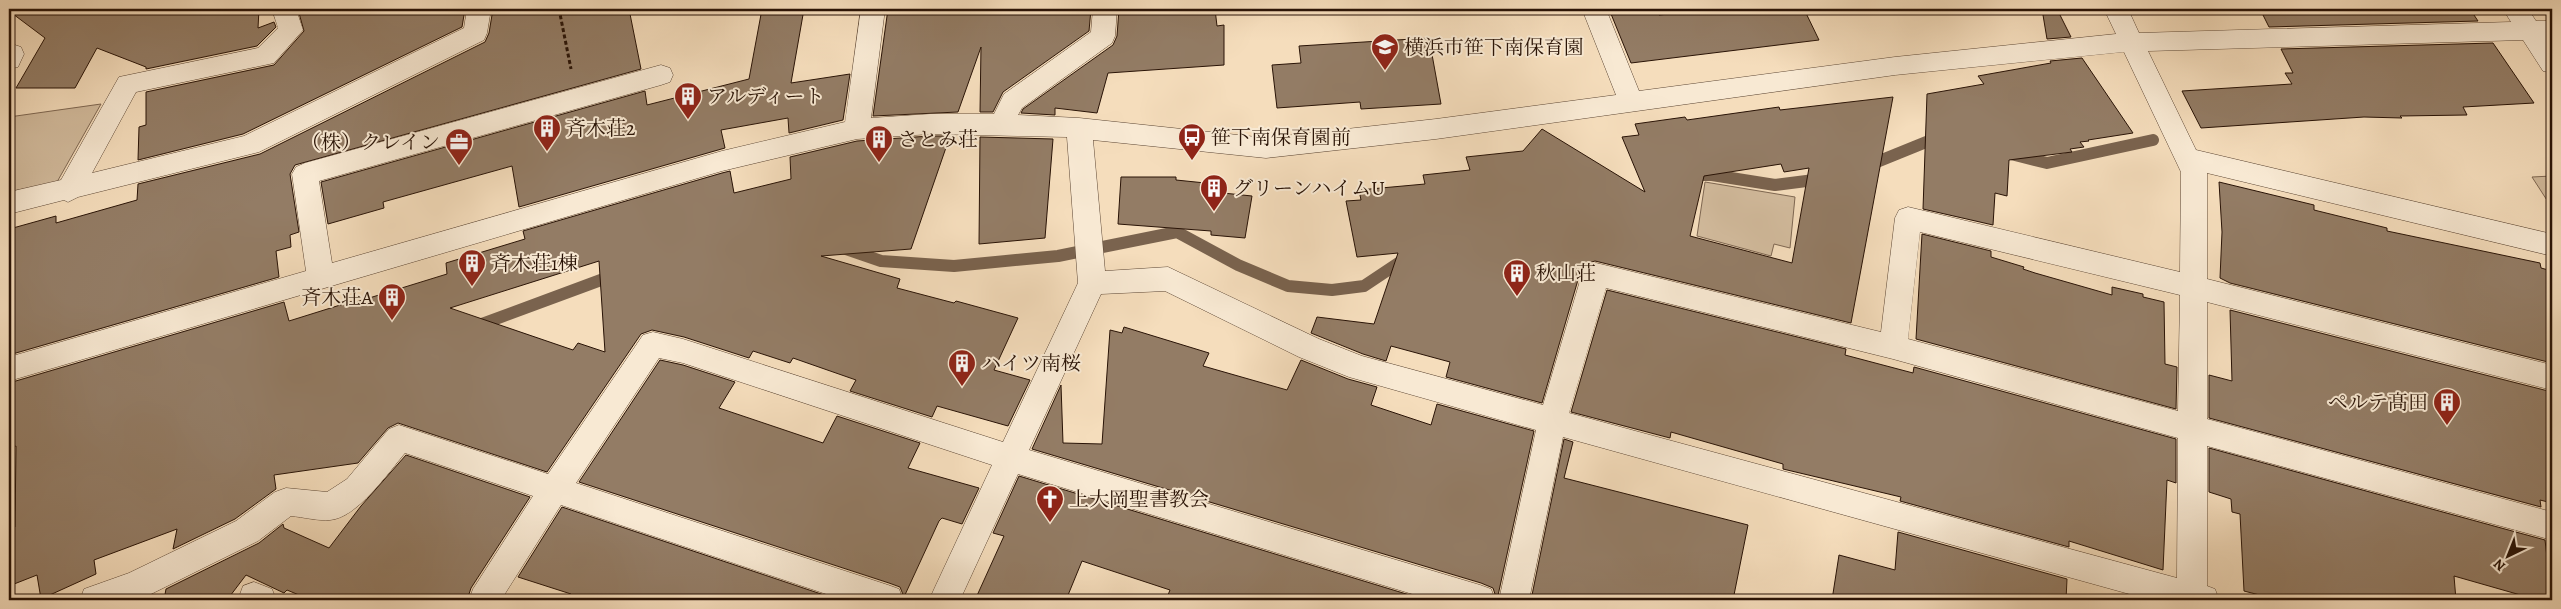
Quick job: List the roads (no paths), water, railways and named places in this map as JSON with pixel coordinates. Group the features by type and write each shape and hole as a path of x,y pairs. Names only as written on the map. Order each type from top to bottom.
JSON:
{"street":[{"path":"68,190 128,84 265,56 291,30 284,9"},
{"path":"9,203 250,145 475,33 479,9"},
{"path":"857,129 874,9"},
{"path":"1001,124 1013,101 1103,36 1105,9"},
{"path":"1594,9 1631,102"},
{"path":"1091,278 1168,279 1310,348 1359,368 2196,599 2192,429 2194,172 2116,9"},
{"path":"2515,9 2541,31 2552,64"},
{"path":"9,369 722,161 857,129 930,124 1001,124 1079,128 1266,148 1436,129 1895,66 2132,42 2541,31"},
{"path":"9,52 12,54 9,60"},
{"path":"321,277 305,174 661,76"},
{"path":"944,600 1091,278 1079,128"},
{"path":"2187,158 2552,244"},
{"path":"1893,347 1908,218 2193,286 2552,377"},
{"path":"1514,600 1552,422 1596,274 1893,347 2552,526"},
{"path":"484,600 555,488 653,344 683,351 1010,458 1480,600"},
{"path":"95,600 136,586 247,531 286,502 331,506 357,489 399,438 555,488 888,600"}],"waterway":[{"path":"1867,166 1941,136"},
{"path":"2011,154 2047,163 2153,140"},
{"path":"1693,175 1712,175 1775,185 1822,179"},
{"path":"843,248 881,261 954,266 1058,256 1177,232 1238,265 1288,286 1332,290 1364,286 1406,258"},
{"path":"474,327 617,274"},
{"path":"9,507 29,498"}],"place":[{"name":"横浜市笹下南保育園","path":"1385,71"},
{"name":"アルディート","path":"688,120"},
{"name":"斉木荘2","path":"547,152"},
{"name":"笹下南保育園前","path":"1192,161"},
{"name":"さとみ荘","path":"879,163"},
{"name":"（株）クレイン","path":"459,166"},
{"name":"グリーンハイムU","path":"1214,212"},
{"name":"斉木荘1棟","path":"472,287"},
{"name":"秋山荘","path":"1517,297"},
{"name":"斉木荘A","path":"392,321"},
{"name":"ハイツ南桜","path":"962,387"},
{"name":"ペルテ髙田","path":"2447,426"},
{"name":"上大岡聖書教会","path":"1050,523"}]}
